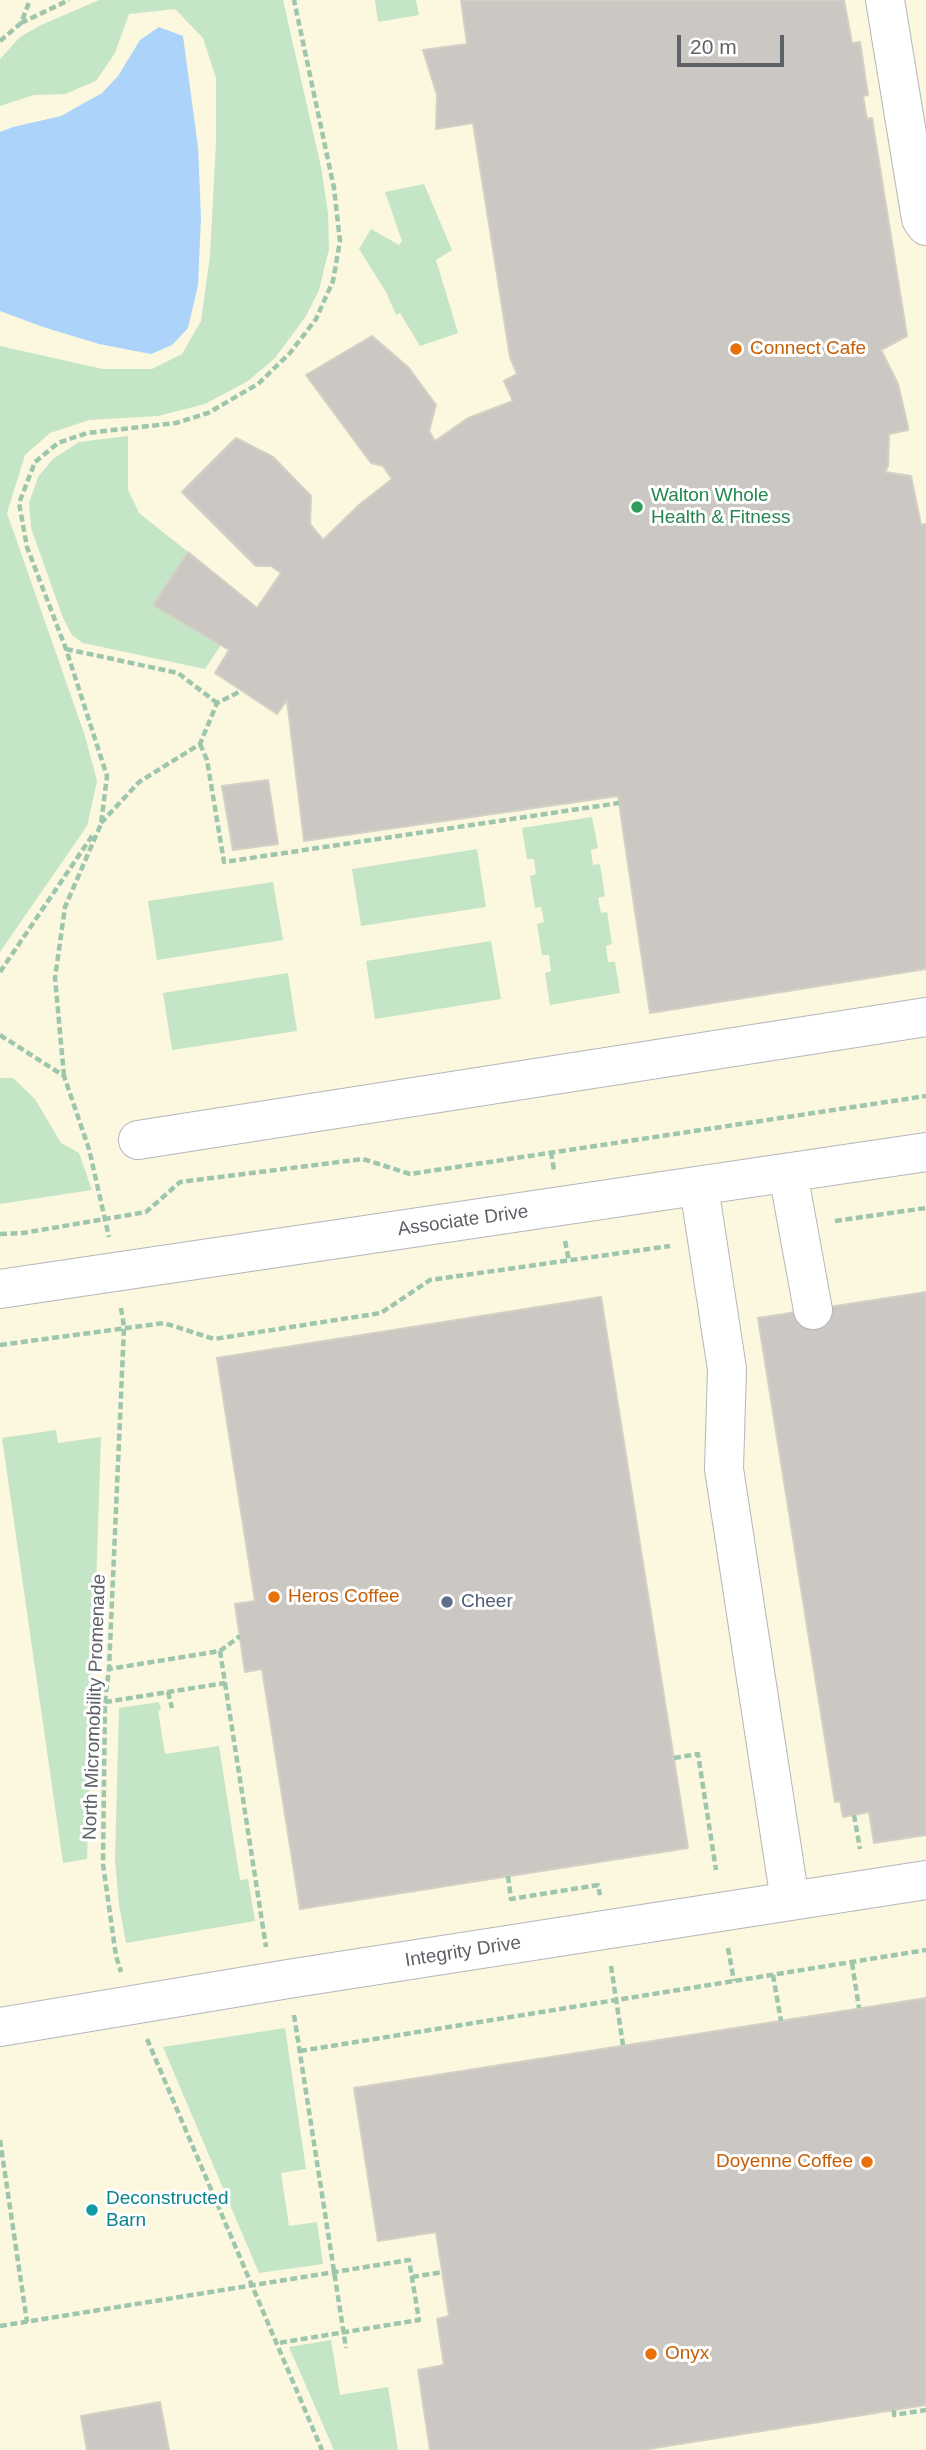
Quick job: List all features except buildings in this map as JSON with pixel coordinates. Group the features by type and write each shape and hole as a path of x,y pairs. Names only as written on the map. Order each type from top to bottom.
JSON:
{"street":[{"path":"885,0 921,219 926,226"},
{"path":"138,1140 926,1017"},
{"name":"Associate Drive","path":"0,1289 926,1152"},
{"path":"788,1173 813,1310"},
{"path":"699,1186 727,1369 724,1469 790,1901"},
{"name":"Integrity Drive","path":"0,2027 926,1880"}],"path":[{"path":"21,23 30,0"},
{"path":"0,41 21,23 69,0"},
{"path":"109,1237 89,1149 64,1076 55,978 65,907 101,824 107,776 66,649 27,547 19,503 35,462 58,443 86,433 176,423 208,413 258,384 290,352 316,319 333,281 340,242 334,188 293,0"},
{"path":"66,649 178,673 217,703"},
{"path":"0,972 101,824 139,782 200,744 217,703 241,691"},
{"path":"200,744 207,760 224,863 619,803"},
{"path":"0,1035 64,1076"},
{"path":"0,1234 23,1233 146,1212 180,1182 363,1159 410,1174 926,1096"},
{"path":"551,1152 555,1176"},
{"path":"834,1222 926,1208"},
{"path":"565,1238 569,1261"},
{"path":"0,1345 164,1323 214,1339 381,1313 430,1280 677,1245"},
{"name":"North Micromobility Promenade","path":"120,1301 124,1327 109,1670 105,1702 103,1864 116,1956 133,2007 322,2450"},
{"path":"109,1670 219,1651 240,1636"},
{"path":"219,1651 280,1981 300,2051 346,2348"},
{"path":"105,1702 225,1683"},
{"path":"168,1692 172,1708"},
{"path":"674,1758 698,1754 716,1870"},
{"path":"854,1815 860,1849"},
{"path":"300,2051 926,1950"},
{"path":"852,1963 859,2008"},
{"path":"773,1975 781,2021"},
{"path":"0,2140 27,2322"},
{"path":"0,2326 409,2260 419,2320 278,2343"},
{"path":"412,2277 443,2272"},
{"path":"894,2410 894,2415 926,2410"}],"shaded area":[{"path":"0,0 926,0 926,2450 0,2450"}],"green space":[{"path":"99,0 283,0 321,167 328,213 329,249 319,290 306,316 275,358 248,381 205,404 158,416 89,420 50,433 25,455 7,513 85,736 97,781 87,826 0,952 0,346 103,369 152,369 182,354 201,321 210,256 216,141 216,78 203,38 175,9 129,14 115,53 96,81 65,94 34,95 0,106 0,59 20,37"},
{"path":"375,0 416,0 419,15 378,22"},
{"path":"424,184 452,250 436,260 458,333 420,346 400,313 396,315 386,292 359,249 371,229 399,245 402,241 385,192"},
{"path":"128,436 128,490 139,513 188,552 153,605 221,645 205,669 83,643 72,635 63,618 31,528 29,503 38,477 53,459 79,442"},
{"path":"592,817 598,848 591,850 593,865 600,864 605,896 598,898 601,913 607,912 612,944 606,946 608,962 615,962 620,993 550,1005 545,973 551,971 549,955 542,955 537,924 544,922 541,907 535,908 530,876 536,874 534,859 527,859 522,828"},
{"path":"477,849 486,907 361,926 352,869"},
{"path":"273,882 283,940 157,960 148,901"},
{"path":"491,941 501,999 375,1019 366,961"},
{"path":"288,973 297,1031 172,1050 163,993"},
{"path":"0,1078 13,1078 35,1099 61,1143 79,1153 92,1190 0,1204"},
{"path":"56,1430 58,1443 101,1437 87,1859 63,1863 2,1438"},
{"path":"159,1702 165,1754 219,1746 240,1880 248,1879 255,1921 126,1943 115,1860 119,1708"},
{"path":"285,2028 306,2169 281,2173 289,2226 317,2222 323,2264 259,2273 163,2047"},
{"path":"331,2340 340,2395 388,2387 398,2450 334,2450 289,2347"}],"water":[{"path":"159,27 183,36 198,147 201,217 198,285 188,328 172,345 151,354 99,344 0,311 0,132 61,116 102,93 118,76 140,40"}],"place":[{"name":"Connect Cafe","path":"736,349"},
{"name":"Walton Whole Health & Fitness","path":"637,507"},
{"name":"Heros Coffee","path":"274,1597"},
{"name":"Cheer","path":"447,1602"},
{"name":"Doyenne Coffee","path":"867,2162"},
{"name":"Deconstructed Barn","path":"92,2210"},
{"name":"Onyx","path":"651,2354"}]}
